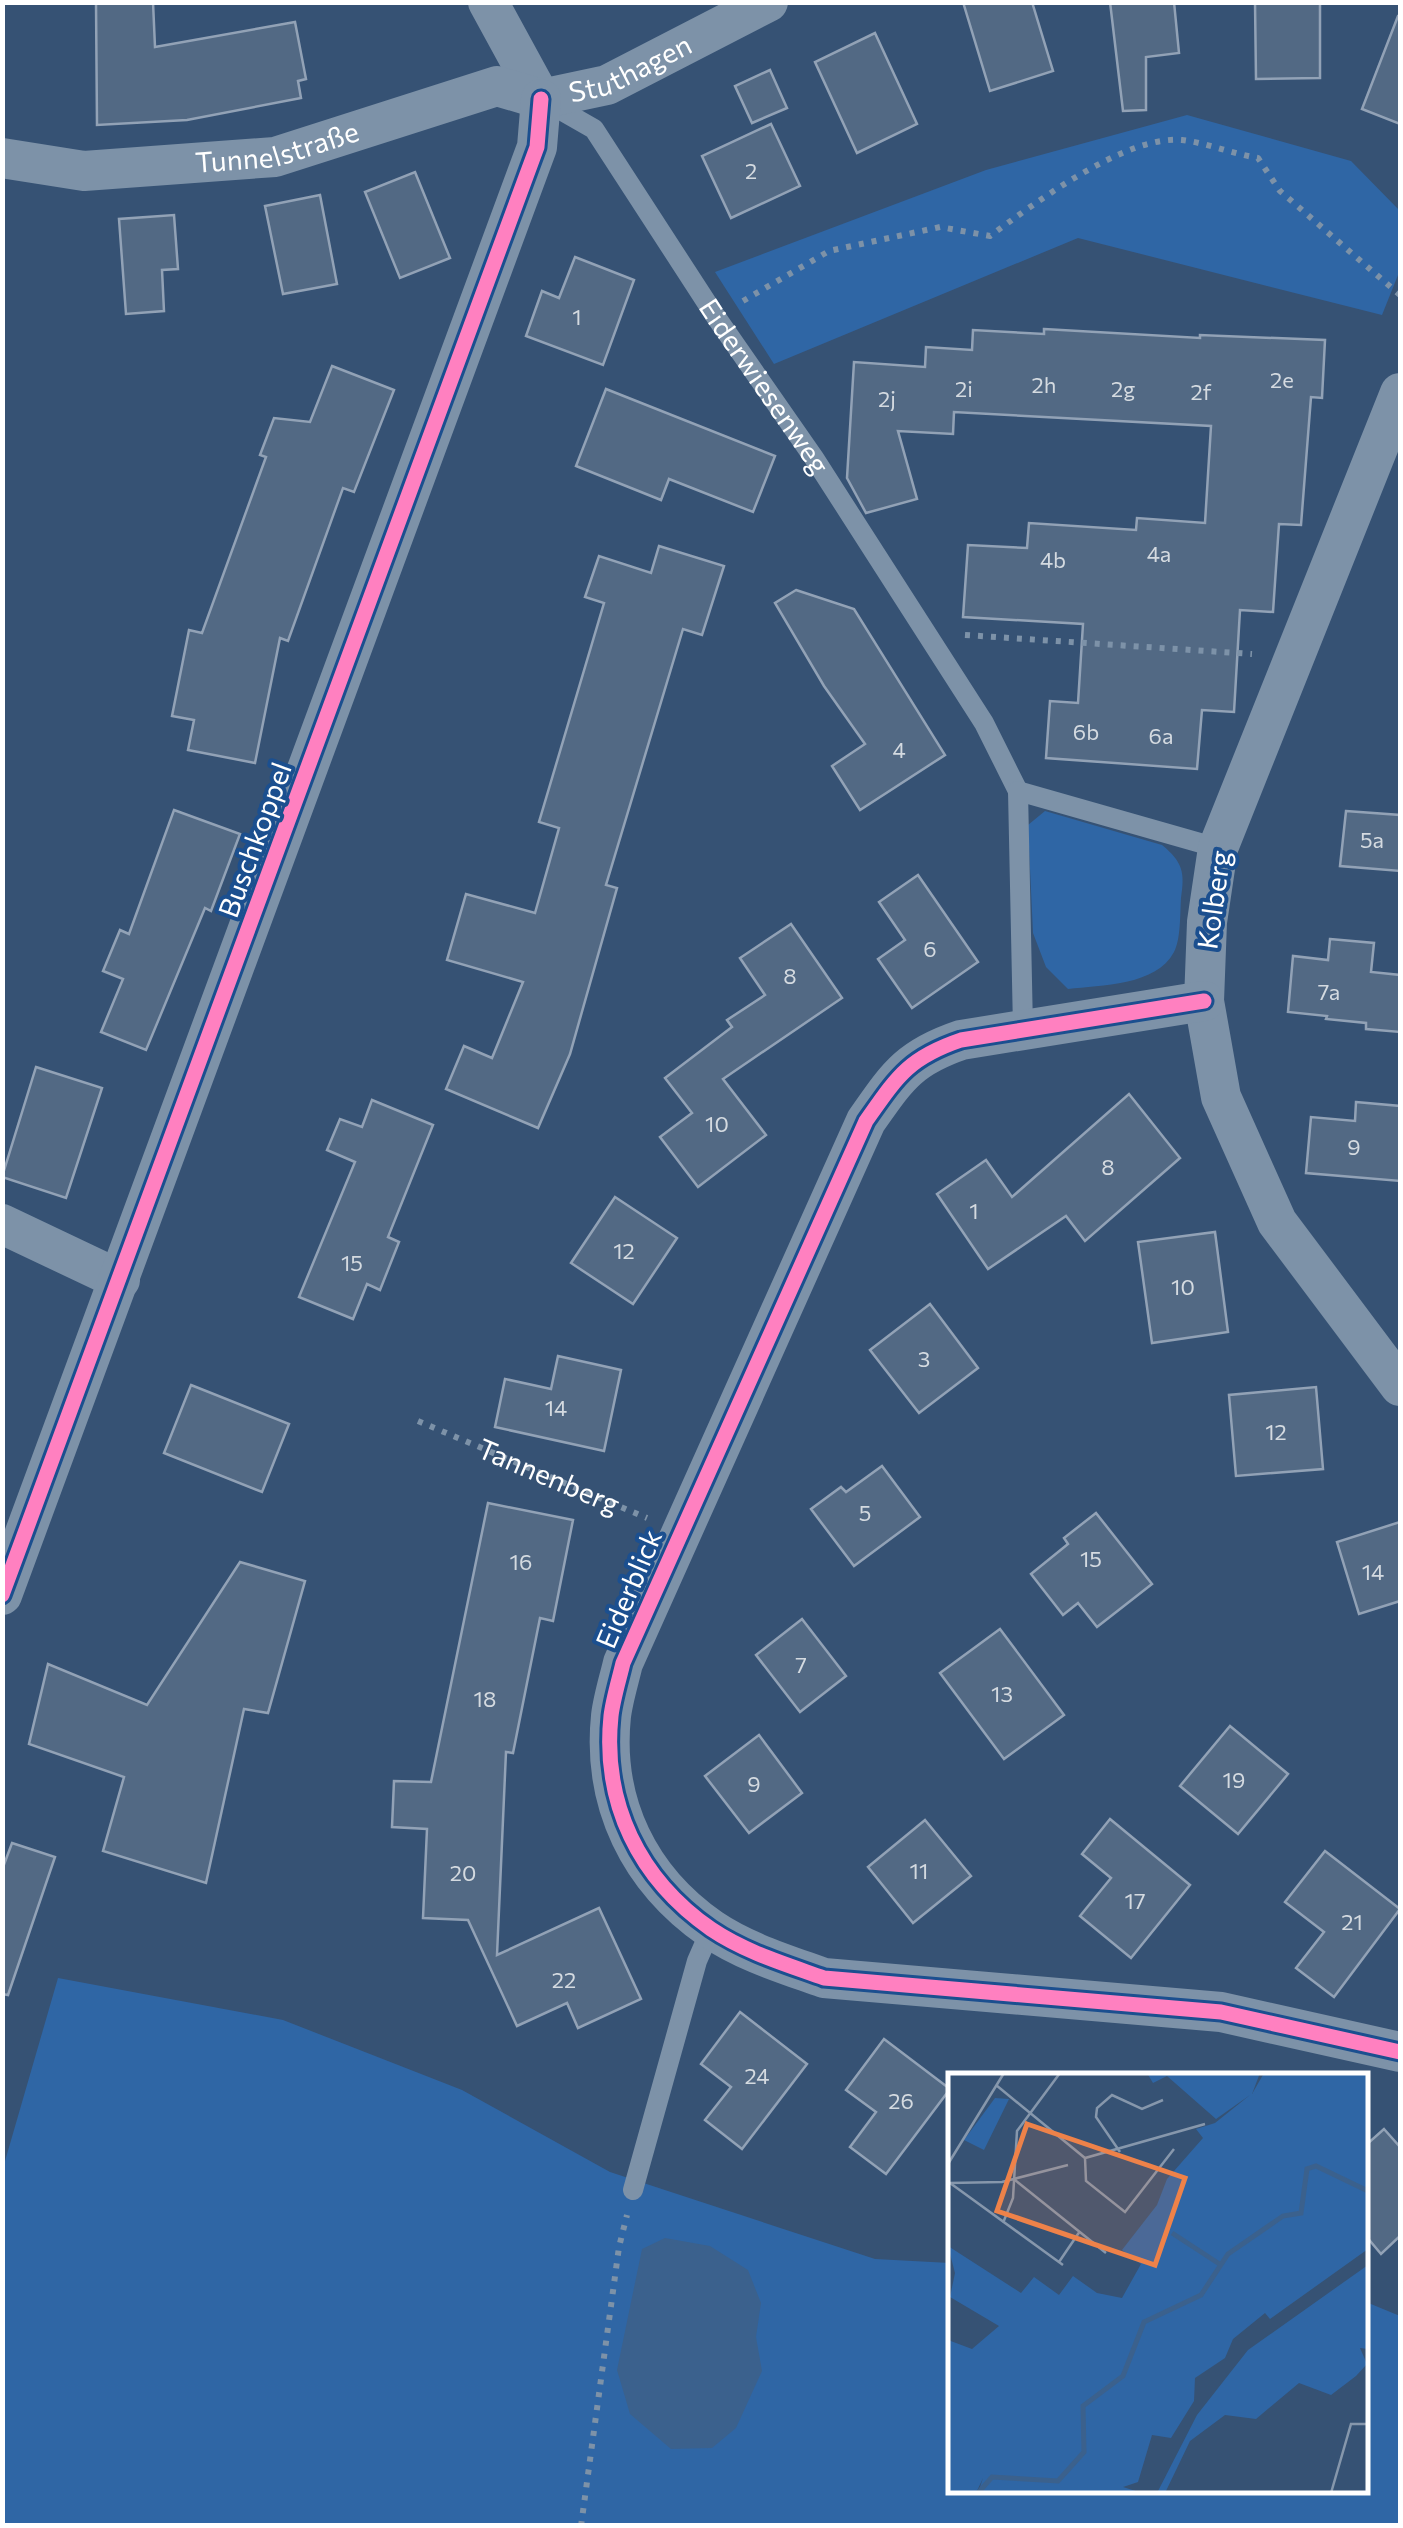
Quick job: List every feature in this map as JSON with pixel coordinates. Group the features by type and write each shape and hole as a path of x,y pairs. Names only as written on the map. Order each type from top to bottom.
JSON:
{"street":[{"path":"488,2 541,98"},
{"name":"Stuthagen","path":"541,98 607,85 768,2"},
{"name":"Tunnelstraße","path":"2,158 84,171 276,158 496,86 541,98"},
{"name":"Buschkoppel","path":"2,1596 537,147 541,98"},
{"name":"Kolberg","path":"1400,393 1218,848 1207,922 1204,1002 1222,1097 1278,1222 1400,1386"},
{"name":"Eiderblick","path":"1204,1002 961,1040 929,1051 900,1073 866,1121 623,1663 611,1715 611,1773 626,1832 658,1884 711,1929 763,1957 824,1978 1221,2012 1400,2052"},
{"path":"2,1224 120,1280"}],"lane":[{"name":"Eiderwiesenweg","path":"541,98 594,129 716,317 814,458 984,723 1018,791"},
{"path":"1023,1028 1018,791 1218,848"},
{"path":"633,2190 697,1961 711,1929"}],"path":[{"path":"716,317 829,251 940,228 990,236 1029,207 1125,150 1181,140 1258,158 1280,190 1400,296"},
{"path":"925,632 1265,655 1292,665"},
{"path":"581,2526 619,2247 633,2190"}],"shaded area":[{"path":"1187,115 1351,161 1400,211 1400,270 1382,315 1078,238 774,364 715,272 986,170"},
{"path":"1045,811 1162,845 1174,857 1183,882 1178,940 1166,963 1154,972 1127,982 1068,989 1046,967 1033,933 1028,825"},
{"path":"58,1978 283,2020 462,2090 610,2172 875,2259 948,2263 948,2493 1368,2493 1368,2303 1400,2316 1400,2525 3,2526 3,2168"},
{"path":"665,2238 710,2246 748,2270 761,2303 756,2337 762,2371 736,2428 712,2448 671,2449 630,2414 617,2370 642,2249"}],"building":[{"path":"96,2 153,2 155,47 295,22 306,79 298,81 301,98 187,120 97,125"},
{"path":"963,2 1032,2 1053,71 990,91"},
{"path":"1110,2 1174,2 1179,53 1146,57 1146,110 1123,111"},
{"path":"1255,2 1320,2 1320,78 1256,79"},
{"path":"1400,16 1400,124 1362,109"},
{"path":"875,33 917,124 857,153 815,62"},
{"path":"770,70 787,108 752,123 735,86"},
{"path":"771,124 800,186 731,218 702,156"},
{"path":"415,172 450,258 400,278 365,192"},
{"path":"320,195 337,284 283,294 265,206"},
{"path":"174,215 178,269 162,270 164,311 126,314 119,219"},
{"path":"575,257 634,280 603,365 526,336 542,291 559,298"},
{"path":"1044,329 1325,340 1322,398 1311,397 1301,525 1279,524 1273,612 1240,610 1234,712 1202,710 1197,769 1046,758 1050,701 1078,703 1083,624 963,617 968,545 1027,548 1029,523 1136,530 1137,518 1205,523 1211,426 954,412 953,434 898,431 917,499 866,513 847,478 854,362 925,367 926,347 972,350 973,330 1044,334"},
{"path":"332,366 394,390 354,492 343,488 288,641 280,638 255,763 188,750 194,720 172,716 189,630 202,633 266,457 260,455 274,418 310,422"},
{"path":"606,389 775,456 753,512 669,479 661,500 576,466"},
{"path":"659,546 724,566 702,635 683,629 606,885 617,888 570,1054 538,1128 446,1089 464,1046 492,1058 523,982 447,960 466,894 535,913 559,828 539,822 604,603 585,597 599,556 651,573"},
{"path":"796,590 854,609 945,755 860,810 832,766 865,744 824,686 775,603"},
{"path":"174,810 240,834 211,911 205,908 146,1050 101,1032 123,979 103,971 120,930 129,934"},
{"path":"1346,811 1400,815 1400,871 1340,866"},
{"path":"918,875 978,962 912,1008 878,959 905,940 879,902"},
{"path":"791,924 842,998 723,1079 766,1135 698,1187 660,1137 692,1113 665,1078 732,1027 727,1020 765,995 740,958"},
{"path":"1330,939 1374,943 1371,972 1400,975 1400,1032 1366,1029 1366,1023 1288,1012 1293,956 1328,960"},
{"path":"36,1067 102,1088 66,1198 2,1177"},
{"path":"1129,1094 1180,1158 1085,1241 1066,1216 988,1269 937,1194 986,1160 1012,1197"},
{"path":"372,1100 433,1125 388,1237 399,1242 380,1290 367,1284 353,1319 299,1297 355,1162 327,1150 340,1119 362,1127"},
{"path":"1356,1102 1400,1106 1400,1181 1306,1173 1311,1117 1355,1121"},
{"path":"615,1197 677,1238 633,1304 571,1263"},
{"path":"1215,1232 1228,1332 1152,1343 1138,1242"},
{"path":"930,1304 978,1368 919,1413 870,1350"},
{"path":"558,1356 621,1370 604,1451 495,1427 505,1379 551,1389"},
{"path":"191,1385 289,1424 262,1492 164,1453"},
{"path":"1316,1387 1323,1469 1236,1476 1229,1395"},
{"path":"882,1466 920,1517 854,1566 811,1509 841,1487 846,1492"},
{"path":"488,1503 573,1520 553,1621 540,1618 513,1753 506,1752 497,1955 599,1908 641,1999 578,2028 567,2003 517,2026 468,1920 423,1918 427,1829 392,1827 394,1781 431,1782"},
{"path":"1096,1513 1152,1584 1097,1627 1078,1603 1063,1615 1031,1574 1068,1544 1064,1538"},
{"path":"1400,1522 1400,1601 1359,1614 1337,1542"},
{"path":"240,1562 305,1581 268,1713 244,1709 206,1883 103,1851 124,1777 29,1744 48,1664 147,1705"},
{"path":"802,1619 846,1676 800,1712 756,1655"},
{"path":"1000,1629 1064,1715 1004,1759 940,1673"},
{"path":"1230,1726 1288,1774 1238,1834 1180,1786"},
{"path":"759,1735 802,1793 749,1833 705,1776"},
{"path":"1110,1819 1190,1885 1131,1958 1080,1916 1111,1878 1082,1854"},
{"path":"925,1820 971,1876 913,1923 868,1867"},
{"path":"12,1843 55,1857 8,1995 2,1994 2,1870"},
{"path":"1325,1851 1400,1909 1334,1997 1296,1968 1324,1932 1285,1902"},
{"path":"740,2012 807,2064 742,2149 705,2120 731,2087 701,2064"},
{"path":"884,2039 948,2087 886,2174 850,2147 876,2112 846,2090"},
{"path":"1384,2129 1400,2147 1400,2236 1381,2254 1368,2238 1368,2143"}],"cycle path":[{"path":"2,1595 537,147 541,99"},
{"path":"1204,1001 961,1040 916,1062 886,1092 866,1121 623,1663 611,1716 613,1779 620,1808 645,1863 686,1909 738,1944 824,1978 1221,2012 1400,2052"}]}
